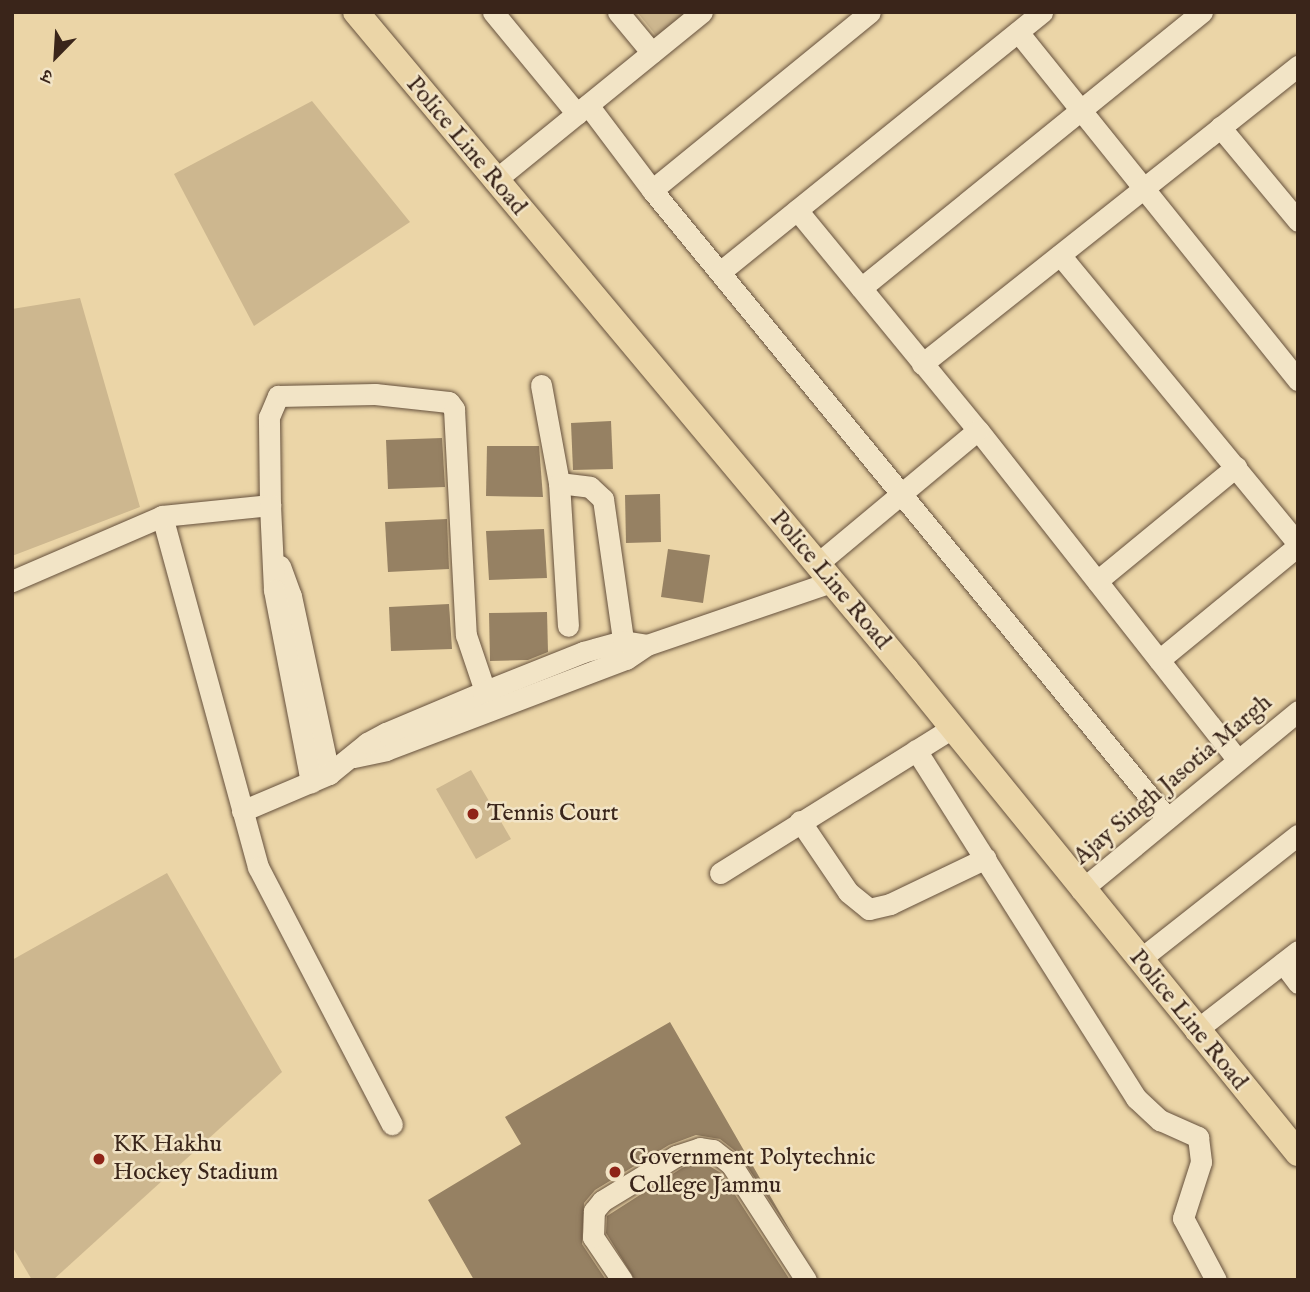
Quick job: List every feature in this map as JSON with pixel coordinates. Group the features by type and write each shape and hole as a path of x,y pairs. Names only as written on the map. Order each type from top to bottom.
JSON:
{"main road":[{"name":"Police Line Road","path":"356,12 494,181 954,727 1081,890 1298,1153"}],"street":[{"path":"493,12 652,190 1167,818"},
{"path":"618,12 652,54"},
{"path":"494,181 702,12"},
{"path":"652,190 870,12"},
{"path":"720,272 1042,12"},
{"path":"861,288 1202,12"},
{"path":"1017,32 1145,187 1298,380"},
{"path":"922,364 1298,66"},
{"path":"1220,127 1291,198 1298,221"},
{"path":"797,210 978,430 1238,760"},
{"path":"1060,255 1297,541 1159,660"},
{"path":"541,385 559,483 568,626"},
{"path":"320,778 276,601 270,505 269,417 278,396 374,394 449,402 454,409 466,635 487,701"},
{"path":"242,811 320,778 354,757 386,750 487,701 625,650 647,645 824,573 902,493 978,430"},
{"path":"1097,582 1236,467"},
{"path":"559,483 590,487 603,499 625,650"},
{"path":"12,581 162,516 270,505"},
{"path":"162,516 258,867 392,1124"},
{"name":"Ajay Singh Jasotia Margh","path":"1081,890 1297,714"},
{"path":"720,873 954,727"},
{"path":"916,750 1136,1098 1160,1120 1199,1137 1201,1162 1183,1219 1216,1280"},
{"path":"800,821 848,892 869,909 891,904 986,858"},
{"path":"1139,960 1298,835"},
{"path":"1195,1031 1290,957 1298,983"},
{"path":"622,1280 593,1237 594,1212 603,1201 676,1156 700,1148 713,1150 731,1164 806,1280"}],"shaded area":[{"path":"637,12 705,12 663,44"},
{"path":"312,101 410,222 254,326 174,174"},
{"path":"80,298 140,507 12,556 12,309"},
{"name":"Tennis Court","path":"471,770 511,839 476,859 436,789"},
{"name":"KK Hakhu Hockey Stadium","path":"167,873 282,1072 53,1280 32,1280 12,1246 12,960"}],"building":[{"path":"611,421 613,469 573,470 571,423"},
{"path":"442,438 445,487 388,489 386,440"},
{"path":"487,446 539,446 543,497 486,496"},
{"path":"660,494 661,542 626,543 625,495"},
{"path":"447,519 449,569 388,572 385,522"},
{"path":"544,529 547,578 489,580 486,531"},
{"path":"668,549 710,555 703,603 661,597"},
{"path":"449,604 452,649 391,651 389,607"},
{"path":"547,612 548,652 528,660 490,661 489,613"},
{"name":"Government Polytechnic College Jammu","path":"670,1022 795,1239 739,1154 720,1139 696,1135 669,1145 595,1190 584,1203 582,1244 606,1280 474,1280 428,1200 521,1144 505,1117"},
{"path":"701,1161 721,1173 790,1280 635,1280 606,1233 607,1216 682,1168"}],"place":[{"name":"Tennis Court","path":"473,814"},
{"name":"KK Hakhu Hockey Stadium","path":"99,1159"},
{"name":"Government Polytechnic College Jammu","path":"615,1172"}]}
